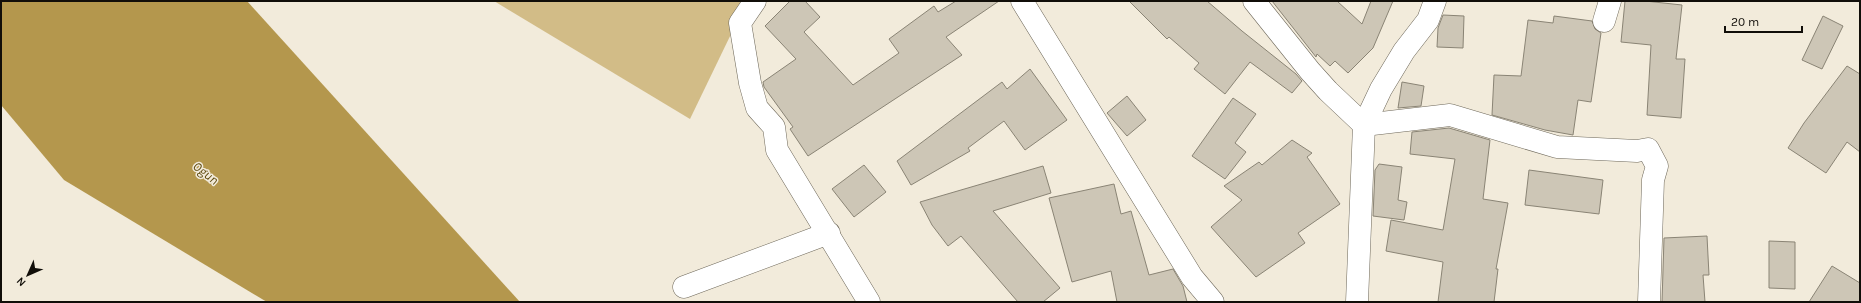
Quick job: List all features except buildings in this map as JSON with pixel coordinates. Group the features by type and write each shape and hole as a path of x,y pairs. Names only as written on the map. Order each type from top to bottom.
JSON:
{"street":[{"path":"755,1 740,23 750,83 757,108 774,127 778,150 869,302"},
{"path":"1022,1 1192,277 1213,302"},
{"path":"1254,1 1310,71 1328,91 1364,124 1450,115 1557,147 1637,151 1648,149 1657,166 1653,180 1649,302"},
{"path":"1357,302 1364,124 1381,89 1400,57 1428,20 1435,1"},
{"path":"684,287 829,233"}],"shaded area":[{"path":"494,1 747,1 690,119"}],"water":[{"name":"Ogun","path":"1,1 247,1 520,302 267,302 64,180 1,105"}]}
